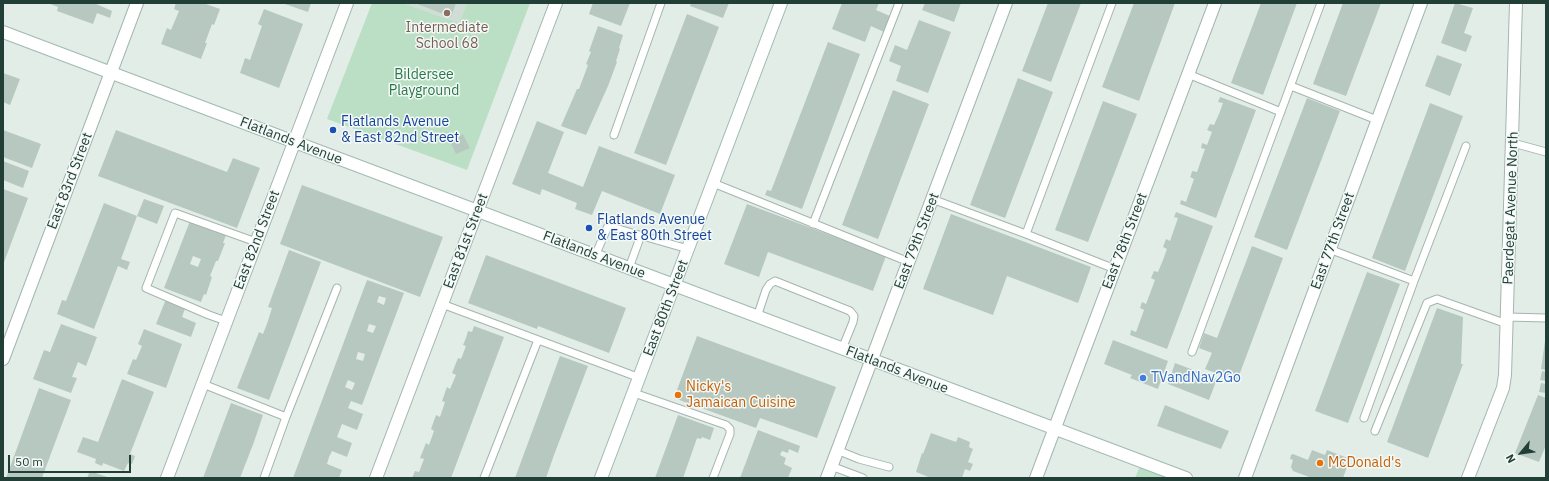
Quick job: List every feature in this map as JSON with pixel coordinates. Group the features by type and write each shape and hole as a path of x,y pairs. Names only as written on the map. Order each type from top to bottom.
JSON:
{"street":[{"name":"East 83rd Street","path":"3,359 138,3"},
{"name":"East 82nd Street","path":"167,478 346,3"},
{"name":"East 81st Street","path":"376,478 556,3"},
{"name":"East 80th Street","path":"601,478 781,3"},
{"name":"East 79th Street","path":"827,478 1006,3"},
{"name":"East 78th Street","path":"1036,478 1215,3"},
{"name":"East 77th Street","path":"1244,478 1421,3"},
{"name":"Paerdegat Avenue North","path":"1468,478 1503,388 1505,375 1516,3"},
{"name":"Flatlands Avenue","path":"3,32 111,74 294,141 674,286 1186,478"}],"lane":[{"path":"614,135 661,3"},
{"path":"814,224 899,3"},
{"path":"1026,234 1112,3"},
{"path":"1192,352 1321,3"},
{"path":"1188,74 1281,112"},
{"path":"1291,86 1377,120"},
{"path":"1513,143 1546,152"},
{"path":"1364,418 1414,281 1466,146"},
{"path":"713,183 908,262"},
{"path":"932,199 1115,269"},
{"path":"226,321 146,288 175,212 256,242"},
{"path":"595,256 608,226 688,249"},
{"path":"629,268 641,235"},
{"path":"1330,249 1414,281"},
{"path":"757,317 766,290 770,284 775,281 850,311 854,316 853,322 842,349"},
{"path":"264,478 286,417 337,288"},
{"path":"1375,431 1428,303 1437,299 1507,320 1546,318"},
{"path":"442,304 640,378"},
{"path":"484,478 538,340"},
{"path":"202,384 286,417"},
{"path":"634,393 726,425 730,429 730,434 713,478"},
{"path":"837,450 889,468"},
{"path":"831,466 863,478"}],"shaded area":[{"name":"Intermediate School 68","path":"403,3 467,3 459,23"}],"green space":[{"name":"Bildersee Playground","path":"372,3 403,3 459,23 467,3 530,3 467,170 327,119"},
{"path":"1142,461 1186,478 1135,478"}],"building":[{"path":"48,3 94,3 112,11 110,18 97,13 93,24 57,11 58,7"},
{"path":"176,3 203,3 220,9 214,25 212,24 201,59 161,44 167,28 171,30 179,11 174,9"},
{"path":"282,3 311,3 308,12"},
{"path":"415,3 456,3 451,17"},
{"path":"593,3 630,3 621,26 589,14"},
{"path":"691,3 729,3 723,18 690,6"},
{"path":"842,3 879,3 876,10 890,16 884,32 871,26 865,42 832,29"},
{"path":"925,3 961,3 954,22 922,10"},
{"path":"1048,3 1081,3 1051,82 1022,71"},
{"path":"1134,3 1175,3 1139,101 1102,87"},
{"path":"1261,3 1297,3 1263,95 1231,83"},
{"path":"1343,3 1381,3 1346,96 1313,84"},
{"path":"1455,3 1473,8 1464,33 1472,36 1466,52 1441,43"},
{"path":"264,9 303,24 279,88 240,73 245,58 250,60 262,26 258,24"},
{"path":"687,14 719,27 666,165 634,153"},
{"path":"919,20 951,32 928,93 896,81 901,66 889,61 895,45 907,50"},
{"path":"598,26 623,35 617,62 586,135 561,126 577,89 579,89 588,65 586,64 591,52 589,51"},
{"path":"828,42 860,54 802,209 765,195 767,190 771,191"},
{"path":"1437,55 1462,64 1450,96 1425,86"},
{"path":"3,73 20,79 10,105 3,102"},
{"path":"1018,78 1053,92 1005,218 970,205"},
{"path":"893,90 929,104 878,239 842,225"},
{"path":"1220,97 1256,110 1216,218 1180,204 1181,200 1186,202 1194,179 1190,177 1192,171 1197,172 1205,149 1201,148 1202,143 1207,145 1212,132 1207,130 1210,124 1214,125 1219,114 1223,103 1218,102"},
{"path":"1307,98 1340,111 1287,250 1254,237"},
{"path":"1103,101 1137,114 1088,242 1055,230"},
{"path":"1430,103 1463,116 1405,271 1372,258"},
{"path":"537,121 564,132 548,173 583,187 599,146 675,175 660,214 602,191 592,215 575,209 577,203 542,189 540,195 512,184"},
{"path":"3,130 41,144 32,168 3,157"},
{"path":"116,130 227,172 233,158 260,168 237,228 98,176"},
{"path":"463,134 470,148 456,154 450,141"},
{"path":"3,161 29,171 23,188 3,180"},
{"path":"302,185 443,237 420,297 280,244"},
{"path":"3,189 28,198 3,265"},
{"path":"144,199 164,206 157,224 137,216"},
{"path":"104,203 137,216 121,259 130,262 127,270 118,266 94,329 57,314 62,300 66,301"},
{"path":"747,204 886,256 873,291 768,252 759,277 724,264"},
{"path":"1176,212 1213,226 1167,349 1130,335 1131,330 1136,332 1144,310 1140,308 1142,302 1146,304 1155,280 1151,278 1154,271 1158,272 1163,260 1167,249 1163,247 1166,239 1170,241 1178,218 1174,217"},
{"path":"951,214 1091,267 1078,303 1007,276 993,315 923,289"},
{"path":"190,221 226,235 223,243 225,243 218,261 216,261 210,276 212,277 206,295 204,294 201,302 164,288","holes":["193,256 201,259 198,267 190,264"]},
{"path":"1252,246 1283,258 1237,381 1205,369 1212,353 1199,348 1204,333 1217,338"},
{"path":"289,250 321,262 269,400 237,388 259,332 263,334 268,321 272,308 268,307"},
{"path":"486,255 626,308 609,353 538,326 537,329 468,303"},
{"path":"1367,272 1400,284 1348,423 1315,411"},
{"path":"367,280 404,293 362,405 351,401 348,408 363,414 357,430 342,424 337,437 352,443 347,457 332,451 329,457 327,464 342,470 339,478 293,478","holes":["379,296 386,298 384,305 377,302","369,324 376,326 373,333 367,331","358,352 365,354 363,361 356,359","348,380 355,383 352,390 345,387"]},
{"path":"166,299 186,306 182,317 196,323 191,337 156,324"},
{"path":"1437,308 1463,317 1461,364 1463,364 1428,458 1387,442"},
{"path":"61,324 97,337 86,366 78,362 72,377 77,378 71,393 33,379 44,350 50,352"},
{"path":"474,326 504,337 451,478 412,478 415,471 419,472 424,459 420,458 426,443 429,445 434,431 431,429 436,415 440,417 445,402 442,401 447,387 450,389 456,375 452,373 458,358 461,359 466,346 463,345 468,331 472,332"},
{"path":"144,329 182,344 166,388 127,374 133,359 136,360 142,346 138,344"},
{"path":"697,336 836,387 817,438 760,418 756,428 674,398"},
{"path":"1113,340 1168,361 1158,389 1130,378 1132,375 1104,364"},
{"path":"1546,341 1546,370 1541,369"},
{"path":"560,356 588,366 546,478 515,478"},
{"path":"1175,363 1217,379 1209,400 1168,384"},
{"path":"1542,371 1546,372 1546,381 1540,380"},
{"path":"122,379 154,392 130,454 135,456 132,464 128,463 124,471 103,463 102,466 95,463 96,459 77,452 83,437 98,442"},
{"path":"1541,383 1546,384 1546,393 1539,392"},
{"path":"39,388 71,400 42,478 6,478"},
{"path":"1538,395 1546,398 1546,445 1539,462 1515,453"},
{"path":"231,403 263,415 254,442 240,478 203,478"},
{"path":"1165,405 1229,431 1221,449 1157,426"},
{"path":"678,415 714,428 710,440 702,437 701,439 697,438 683,478 655,478"},
{"path":"758,430 800,446 798,453 789,449 788,453 782,451 780,455 786,458 784,464 792,468 788,478 740,478"},
{"path":"931,433 956,442 958,437 970,442 969,447 973,449 968,462 973,464 970,471 965,469 962,478 931,478 916,472 922,453 923,454"},
{"name":"McDonald's","path":"1312,450 1325,455 1327,450 1350,459 1343,478 1312,478 1293,471 1291,467 1293,460 1290,459 1291,455 1293,454 1308,460"},
{"path":"90,471 110,478 87,478"}],"place":[{"name":"Intermediate School 68","path":"447,13"},
{"name":"Flatlands Avenue & East 82nd Street","path":"333,130"},
{"name":"Flatlands Avenue & East 80th Street","path":"589,228"},
{"name":"TVandNav2Go","path":"1143,378"},
{"name":"Nicky's Jamaican Cuisine","path":"678,395"},
{"name":"McDonald's","path":"1320,463"}]}
